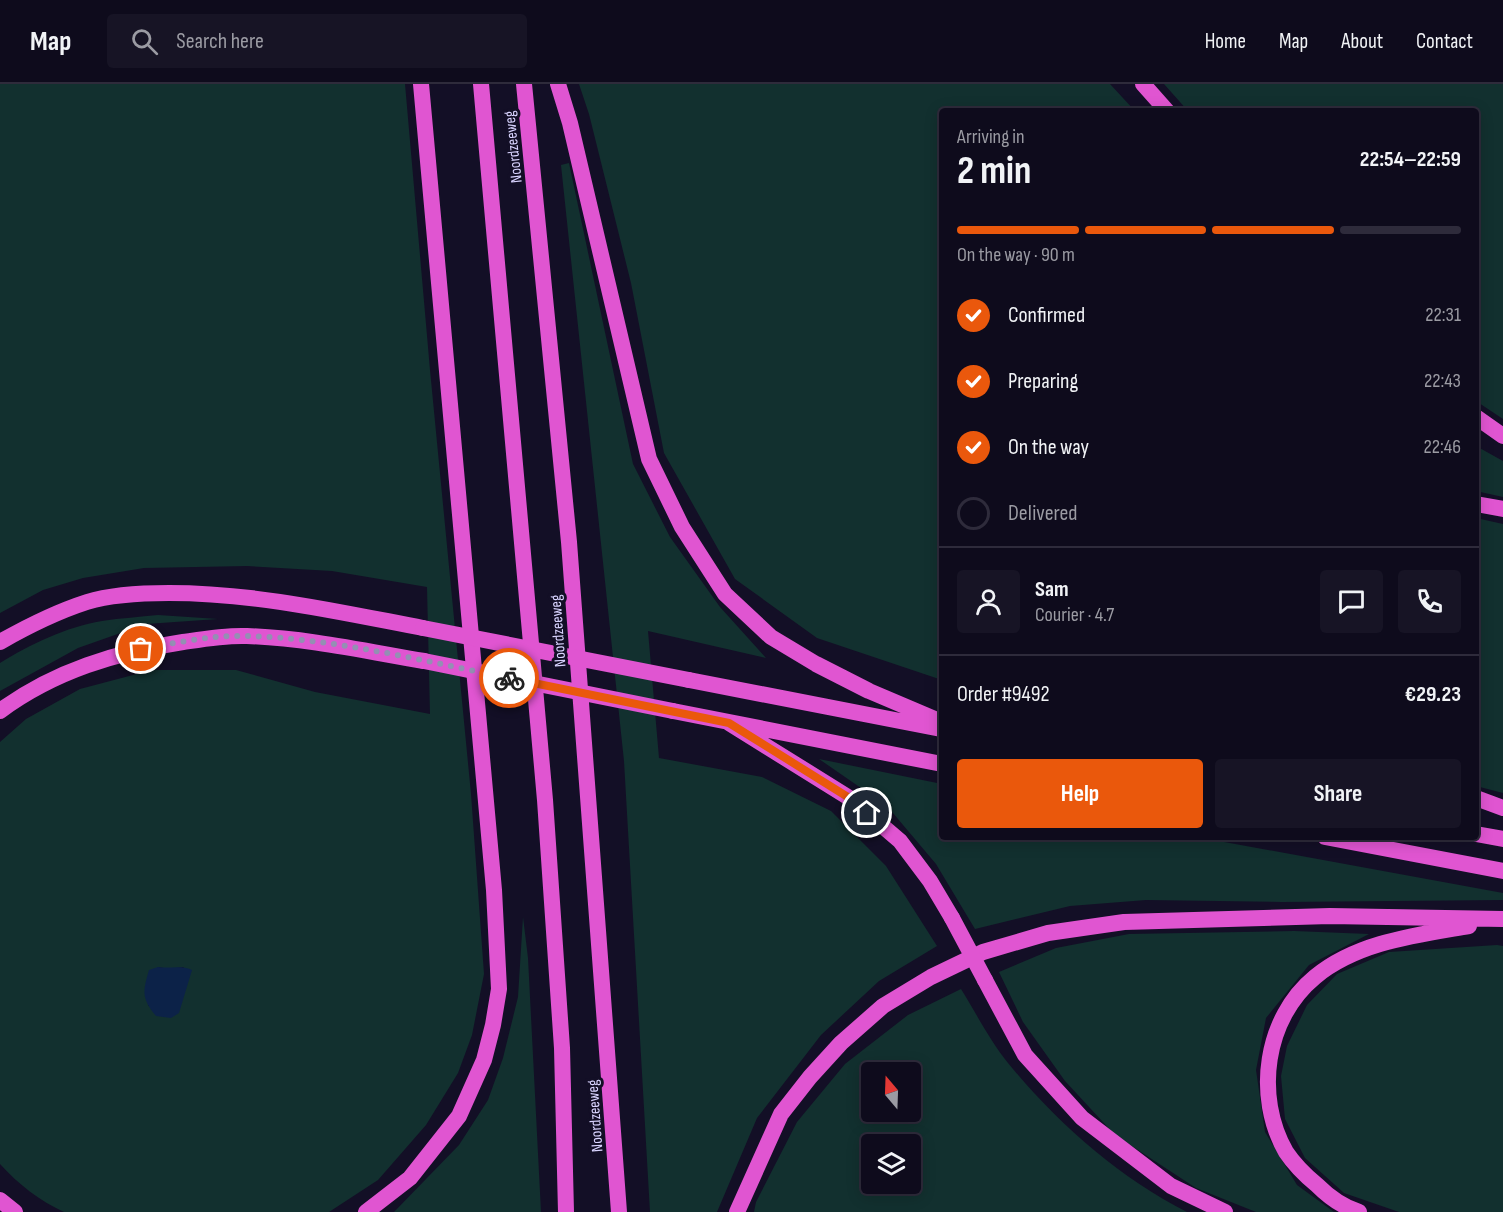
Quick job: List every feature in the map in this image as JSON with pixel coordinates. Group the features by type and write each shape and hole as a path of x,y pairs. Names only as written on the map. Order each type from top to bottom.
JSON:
{"highway":[{"path":"366,1212 410,1178 459,1116 484,1060 499,989 494,890 421,84"},
{"name":"Noordzeeweg","path":"481,84 545,800 562,1048 566,1212"},
{"name":"Noordzeeweg","path":"524,84 569,542 619,1212"},
{"path":"558,84 570,123 649,459 682,527 724,594 771,638 869,691 939,721"},
{"path":"1143,84 1164,108"},
{"path":"1479,419 1503,436"},
{"path":"1479,505 1503,509"},
{"path":"0,642 38,620 89,602 142,593 214,593 291,603 939,729"},
{"path":"0,711 48,680 92,663 141,649 244,636 318,642 424,661 939,763"},
{"path":"729,723 851,799 900,841 930,881 952,918 1025,1055 1082,1118 1171,1185 1225,1212"},
{"path":"1479,799 1503,808"},
{"path":"1479,835 1503,839"},
{"path":"1341,840 1503,871"},
{"path":"737,1212 781,1114 833,1051 883,1006 930,977 983,952 1048,933 1124,922 1330,916 1503,919"},
{"path":"1359,1212 1331,1198 1287,1153 1276,1128 1270,1103 1268,1077 1275,1033 1294,998 1315,977 1341,958 1372,947 1503,919"},
{"path":"0,1200 15,1212"}],"green space":[{"path":"0,84 405,84 471,794 484,974 472,1035 458,1073 426,1125 378,1180 329,1212 64,1212 46,1203 30,1191 0,1164 0,742 26,719 80,689 152,670 236,670 315,692 430,714 427,587 332,571 247,566 144,568 83,578 43,590 0,613","holes":["158,967 169,969 184,967 148,1006"]},
{"path":"579,84 1110,84 1132,108 939,108 939,679 817,638 735,579 664,453 631,283 589,114"},
{"path":"1164,84 1503,84 1503,419 1479,403 1479,108 1185,108"},
{"path":"569,163 633,464 670,537 720,607 766,658 648,631 659,758 762,777 831,811 886,866 937,946 879,981 821,1035 757,1118 717,1212 650,1212 624,761 561,165"},
{"path":"1479,448 1503,461 1503,497 1479,492"},
{"path":"1479,519 1503,524 1503,793 1479,787"},
{"path":"158,615 218,619 146,624 78,648 0,691 0,663 36,643 89,624"},
{"path":"819,759 939,783 939,840 1213,840 1503,893 1503,900 1282,902 1146,900 1070,906 975,929 936,864 887,806"},
{"path":"523,917 528,958 541,1212 394,1212 459,1145 488,1100 503,1058 518,997"},
{"path":"1294,931 1369,934 1309,965 1266,1018 1256,1070 1265,1132 1297,1185 1334,1212 1256,1212 1196,1188 1115,1135 1065,1081 1023,1022 999,972 1056,948 1129,934"},
{"path":"1503,946 1503,1212 1399,1212 1344,1193 1305,1158 1285,1119 1281,1076 1287,1046 1307,1005 1337,974 1389,952"},
{"path":"961,989 1001,1054 1047,1107 1113,1165 1187,1212 754,1212 756,1202 797,1122 845,1064 908,1015"}],"water":[{"path":"158,967 192,970 179,1013 171,1018 156,1016 146,999 145,989 149,970"}],"way so far":[{"path":"141,649 244,636 285,639 318,642 509,678"}],"route":[{"path":"509,678 729,723 851,799 867,813"}]}
